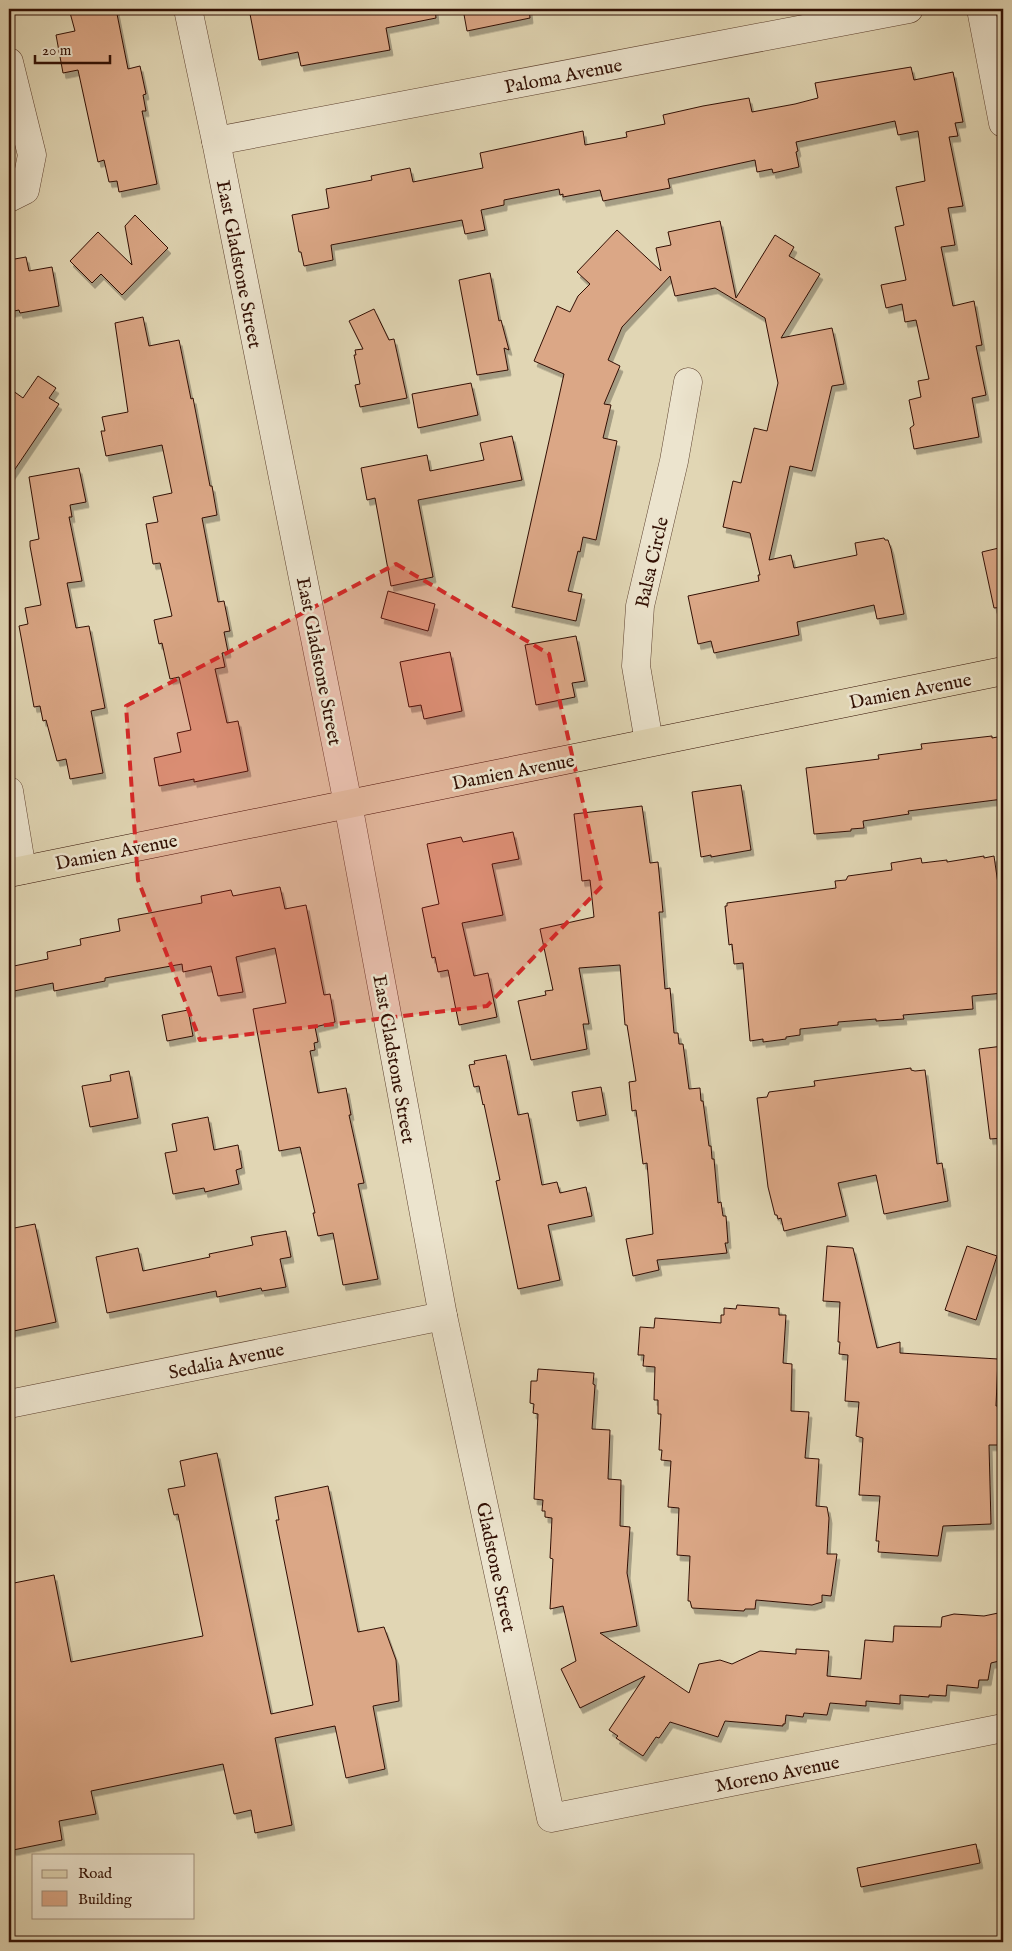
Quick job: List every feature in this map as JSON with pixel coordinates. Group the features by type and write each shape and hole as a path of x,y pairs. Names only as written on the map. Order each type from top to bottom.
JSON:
{"main road":[{"name":"Damien Avenue","path":"16,871 1003,671"}],"street":[{"name":"East Gladstone Street","path":"188,9 348,804 442,1316"},
{"name":"Paloma Avenue","path":"216,141 909,9"},
{"path":"981,9 1003,123"},
{"path":"9,62 32,155 17,194"},
{"name":"Balsa Circle","path":"649,742 636,666 640,606 674,461 688,382"},
{"name":"Damien Avenue","path":"9,790 16,871"},
{"name":"Sedalia Avenue","path":"9,1404 442,1316"},
{"name":"Gladstone Street","path":"442,1316 551,1818"},
{"name":"Moreno Avenue","path":"551,1818 1003,1728"}],"highlighted area":[{"path":"396,564 549,654 602,886 487,1006 200,1040 138,880 126,706"}],"building":[{"path":"69,9 116,9 128,69 140,66 146,94 143,95 146,111 142,111 157,184 119,192 117,181 109,182 104,160 98,162 78,70 63,73 56,35 75,31"},
{"path":"249,9 435,9 436,18 386,28 390,50 301,66 298,52 259,60"},
{"path":"463,9 529,9 530,18 467,31"},
{"path":"911,67 914,80 953,72 963,122 955,123 958,136 949,137 963,206 948,208 955,245 941,247 953,306 974,301 982,345 976,346 986,395 972,398 979,437 914,449 910,428 914,425 909,400 921,397 918,381 929,379 916,320 905,322 902,304 886,308 881,285 906,280 895,227 904,225 896,187 925,181 918,131 898,135 895,121 796,142 799,167 773,173 772,169 757,172 755,160 668,179 670,188 603,201 600,190 563,197 563,194 560,195 559,189 504,200 504,205 481,210 485,230 465,234 462,220 331,245 333,260 304,266 301,252 299,252 292,215 329,208 326,189 372,180 371,176 410,168 413,182 483,168 480,153 583,131 585,145 627,137 626,132 665,124 663,115 703,106 749,98 752,112 795,104 818,98 815,83"},
{"path":"135,215 168,248 122,295 101,274 92,283 70,261 98,232 132,265 125,226"},
{"path":"720,221 736,298 775,235 794,247 789,256 820,274 781,338 832,328 844,384 832,386 812,471 790,466 769,560 791,555 794,568 857,555 855,543 884,538 888,540 891,549 904,614 877,619 874,605 797,622 799,635 714,653 711,641 698,644 688,596 759,581 758,575 760,575 750,533 723,527 733,481 741,483 754,428 767,431 778,383 765,318 715,288 675,296 670,276 622,327 608,360 620,366 604,404 611,405 603,438 617,441 596,540 583,537 568,591 582,594 576,621 512,607 564,374 534,361 557,306 570,312 578,296 590,284 577,272 617,230 661,271 656,248 671,245 668,232"},
{"path":"26,257 29,271 52,267 59,306 20,313 19,310 9,312 9,260"},
{"path":"490,273 499,321 501,320 509,350 504,348 508,370 477,375 459,280"},
{"path":"374,309 389,340 394,339 407,398 360,407 355,385 360,384 354,355 356,355 355,350 363,349 349,321"},
{"path":"143,317 149,346 179,340 191,399 193,398 217,515 202,518 218,602 224,601 230,631 224,632 228,652 222,653 225,667 215,669 227,723 238,721 248,771 194,782 194,779 159,786 154,758 181,752 177,733 191,730 179,677 170,679 162,643 159,644 154,620 172,616 160,563 153,564 146,524 158,522 153,497 172,493 162,445 106,456 101,431 105,431 102,417 128,412 115,323"},
{"path":"38,376 56,388 49,398 59,404 9,478 9,388 23,398"},
{"path":"471,383 478,415 418,428 412,394"},
{"path":"512,436 522,480 418,500 433,577 391,586 375,498 367,500 361,468 427,455 430,471 484,460 480,443"},
{"path":"79,468 86,502 70,505 72,517 69,517 82,581 67,583 76,628 89,626 105,708 91,711 103,773 70,779 66,759 57,761 46,720 43,721 40,706 34,707 19,626 28,624 25,608 41,605 30,546 30,541 39,539 29,477"},
{"path":"1003,547 1003,607 994,608 982,552"},
{"path":"388,591 435,604 428,631 381,618"},
{"path":"576,636 585,681 572,683 575,697 536,705 525,645"},
{"path":"450,652 462,711 424,719 421,705 409,707 400,662"},
{"path":"992,736 992,738 1003,736 1003,799 908,811 909,814 863,821 864,828 814,834 806,768 879,759 878,755 922,749 921,744"},
{"path":"741,785 751,850 701,857 692,792"},
{"path":"642,806 650,863 658,862 663,912 659,912 665,989 670,988 674,1033 678,1033 679,1044 683,1044 689,1089 700,1088 709,1146 711,1146 712,1159 714,1159 718,1203 721,1202 723,1216 726,1216 728,1243 725,1243 727,1253 657,1260 659,1270 633,1276 626,1239 653,1234 647,1163 643,1164 636,1110 632,1111 629,1082 636,1081 627,1025 625,1025 620,965 579,968 589,1024 583,1024 587,1049 531,1060 518,1001 546,995 545,991 553,990 540,929 594,917 590,880 582,881 574,814"},
{"path":"513,832 519,859 492,864 503,915 462,923 474,976 488,973 497,1017 459,1025 448,970 438,972 435,957 432,958 422,908 439,904 427,844 461,837 463,842"},
{"path":"984,856 984,858 994,856 1003,919 1003,993 972,996 973,1009 903,1015 904,1019 838,1022 838,1025 800,1029 800,1035 786,1037 786,1039 763,1042 763,1039 750,1041 743,963 734,964 732,944 729,945 725,906 727,906 727,903 836,888 835,881 846,880 848,876 892,870 891,863 921,858 922,863 947,860 947,862"},
{"path":"280,887 285,909 306,905 324,995 330,994 335,1022 315,1027 318,1042 314,1043 315,1050 310,1051 318,1093 346,1088 351,1115 349,1115 364,1183 358,1184 378,1279 343,1285 333,1233 318,1236 313,1213 315,1213 300,1147 279,1151 253,1009 286,1003 275,948 236,957 243,992 218,996 211,966 183,972 182,964 105,978 105,981 54,991 53,983 9,992 9,967 48,959 47,952 81,945 80,939 120,931 118,919 202,903 201,896 231,890 233,896"},
{"path":"188,1010 193,1036 167,1041 162,1015"},
{"path":"1003,1046 1003,1138 990,1139 979,1049"},
{"path":"506,1055 518,1115 528,1113 542,1185 557,1182 560,1193 586,1187 592,1216 548,1225 560,1280 518,1289 496,1181 500,1180 484,1104 479,1086 474,1087 469,1065 475,1064 474,1061"},
{"path":"911,1068 911,1070 915,1071 925,1070 937,1164 942,1163 948,1201 884,1214 876,1175 838,1183 846,1216 784,1231 781,1218 778,1219 777,1215 775,1215 768,1187 757,1098 767,1097 769,1092 815,1086 814,1081"},
{"path":"129,1071 138,1118 90,1127 82,1086 111,1081 110,1075"},
{"path":"601,1087 606,1115 577,1121 572,1092"},
{"path":"208,1117 214,1150 238,1145 242,1168 236,1170 239,1184 205,1192 204,1188 173,1194 165,1153 177,1151 172,1124"},
{"path":"35,1224 56,1322 9,1332 9,1229"},
{"path":"286,1231 291,1257 280,1259 286,1287 262,1291 261,1288 217,1297 216,1291 107,1313 96,1257 138,1248 143,1271 210,1257 209,1254 253,1245 251,1237"},
{"path":"827,1246 853,1248 877,1348 900,1342 900,1353 998,1359 996,1406 1001,1406 998,1445 989,1445 991,1524 943,1526 938,1556 878,1552 879,1541 876,1541 880,1496 859,1495 863,1438 856,1436 859,1402 845,1401 848,1355 839,1354 840,1302 823,1301"},
{"path":"967,1246 997,1256 976,1320 945,1310"},
{"path":"737,1305 779,1308 779,1315 786,1315 783,1363 792,1364 791,1411 809,1412 805,1458 819,1459 816,1506 827,1507 829,1518 827,1554 837,1554 831,1596 822,1595 822,1602 812,1605 756,1600 755,1609 745,1609 744,1611 692,1608 690,1601 688,1601 690,1556 677,1555 679,1508 668,1507 671,1461 661,1460 662,1450 659,1450 661,1414 658,1414 658,1400 654,1400 655,1367 643,1366 644,1355 638,1355 640,1327 654,1328 655,1318 721,1323 721,1315 724,1315 724,1308 736,1309"},
{"path":"538,1369 594,1373 592,1429 610,1430 608,1479 621,1480 620,1526 630,1527 627,1573 637,1626 600,1633 689,1693 699,1664 720,1660 732,1664 760,1651 796,1654 796,1649 829,1651 827,1676 861,1679 865,1640 893,1642 894,1626 941,1627 942,1617 954,1614 984,1616 1003,1612 1003,1660 991,1663 988,1680 979,1680 978,1688 947,1685 946,1696 900,1695 900,1704 866,1701 866,1706 830,1703 827,1715 804,1713 803,1717 786,1715 783,1726 725,1721 718,1737 670,1722 659,1738 656,1737 643,1756 616,1738 618,1736 609,1730 645,1676 580,1708 561,1669 576,1661 563,1606 550,1609 553,1559 550,1558 552,1518 545,1517 545,1511 542,1511 543,1500 534,1499 538,1414 533,1413 534,1404 530,1403 531,1381 537,1381"},
{"path":"217,1453 271,1714 313,1705 276,1520 279,1520 275,1497 328,1486 358,1632 384,1627 396,1660 399,1701 373,1706 385,1769 346,1778 335,1726 275,1738 292,1825 255,1833 251,1810 234,1814 223,1764 91,1791 96,1814 59,1821 62,1840 13,1850 9,1828 9,1584 54,1575 71,1662 203,1636 178,1514 174,1515 168,1489 185,1486 180,1461"},
{"path":"976,1844 980,1863 861,1887 857,1868"}]}
